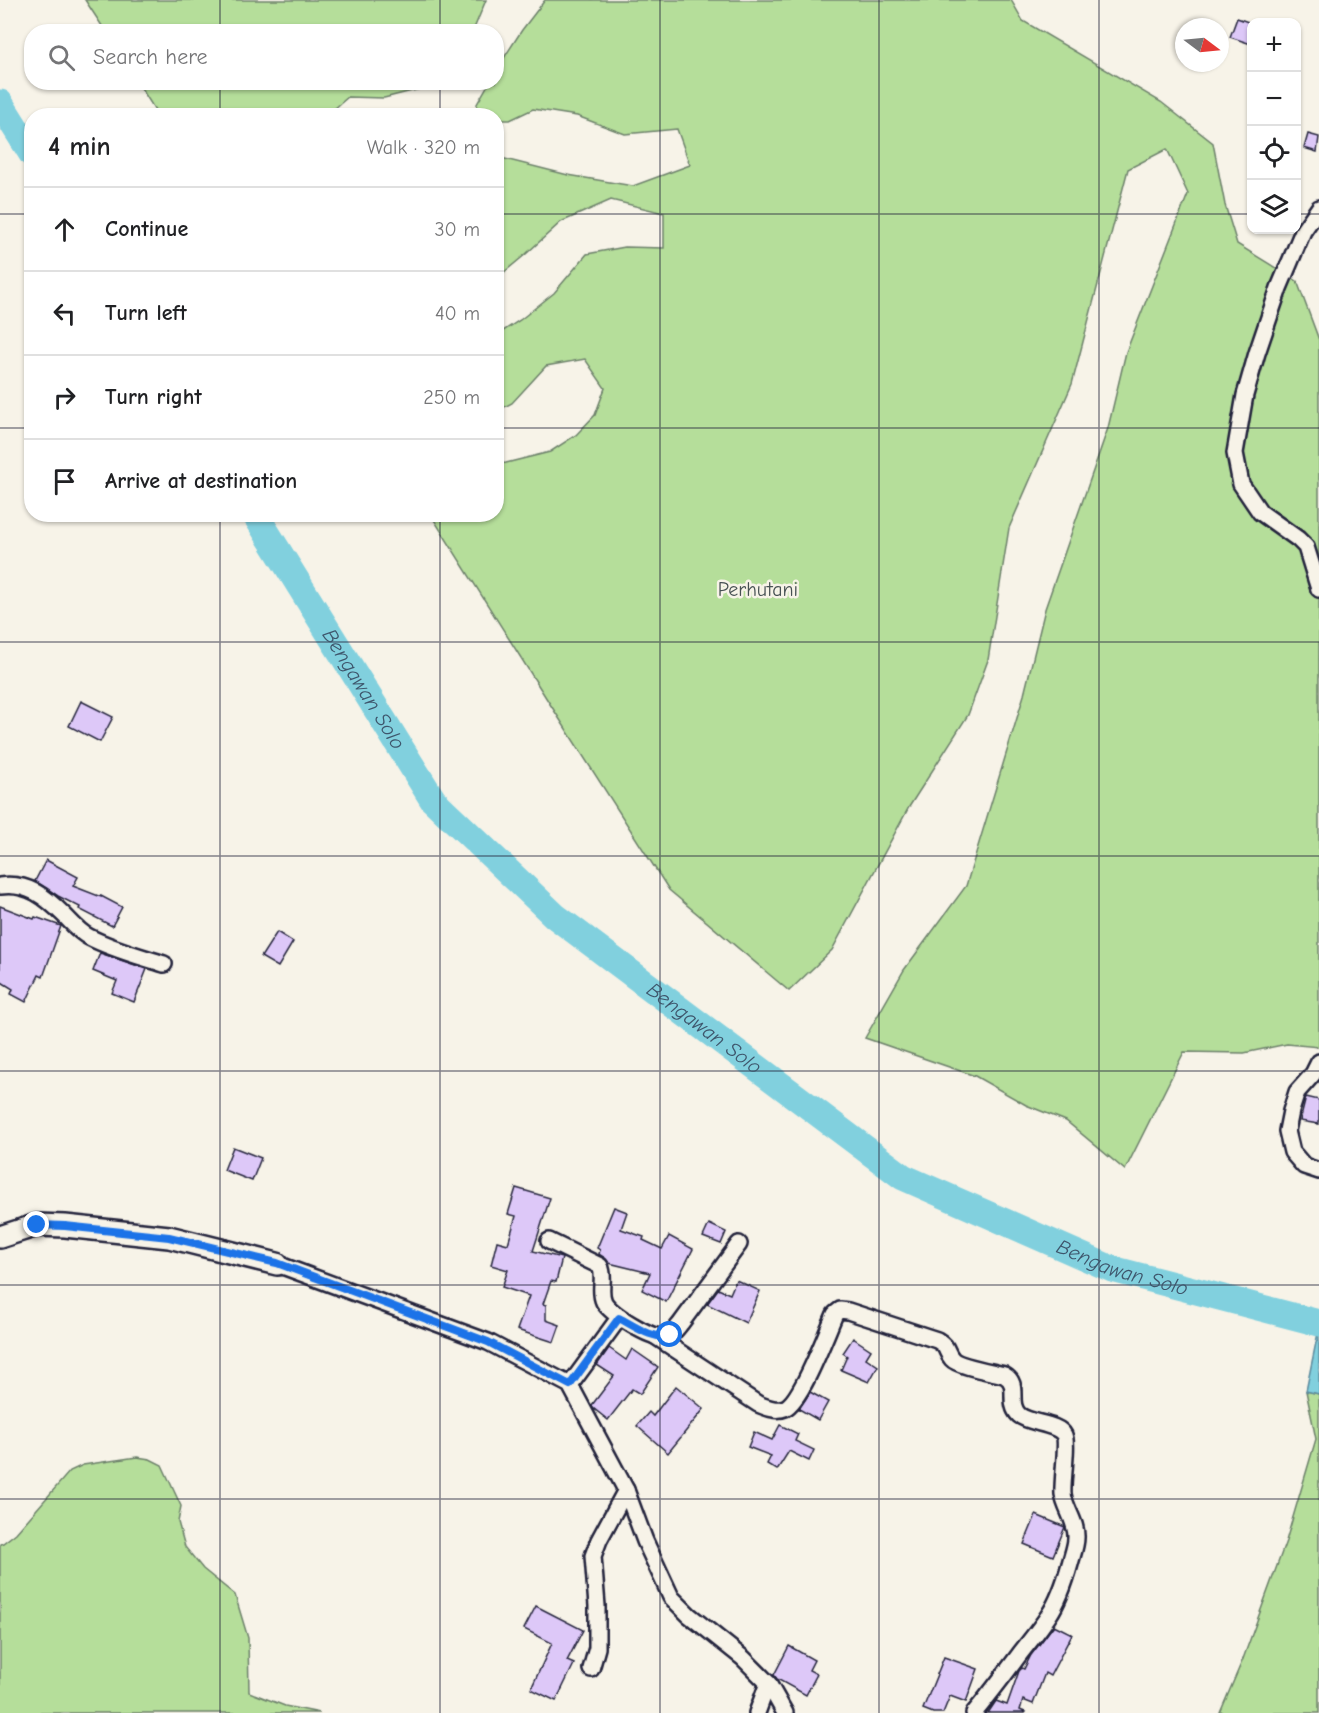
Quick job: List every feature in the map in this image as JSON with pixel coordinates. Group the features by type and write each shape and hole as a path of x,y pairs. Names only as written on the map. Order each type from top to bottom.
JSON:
{"main road":[{"path":"0,1237 37,1225 65,1226 169,1237 277,1263"}],"street":[{"path":"1319,208 1303,231 1279,288 1245,395 1235,453 1241,484 1260,512 1306,547 1319,588"},
{"path":"0,886 25,886 38,893 79,932 102,943 164,964"},
{"path":"1319,1062 1313,1074 1297,1092 1287,1131 1292,1152 1304,1166 1319,1171"},
{"path":"549,1241 600,1266 603,1272 601,1294 605,1304 619,1318 655,1336 758,1404 783,1410 793,1402 835,1314 840,1310 937,1340 945,1344 952,1359 960,1364 1010,1378 1013,1384 1013,1403 1016,1412 1022,1417 1059,1429 1064,1434 1066,1443 1063,1496 1077,1537 1063,1587 1050,1614 974,1713"},
{"path":"655,1336 670,1335 681,1323 739,1244"},
{"path":"277,1263 488,1342 570,1385 626,1490 645,1541 671,1597 689,1615 743,1658 768,1683 785,1713"},
{"path":"570,1385 619,1318"},
{"path":"591,1669 597,1648 597,1606 593,1556 598,1540 626,1490"},
{"path":"757,1713 768,1683"}],"green space":[{"path":"85,0 486,0 476,24 101,24"},
{"name":"Perhutani","path":"545,0 1011,0 1023,21 1161,102 1213,143 1225,205 1237,244 1297,281 1319,340 1319,1047 1287,1044 1244,1053 1184,1052 1125,1170 1066,1121 1026,1105 975,1076 865,1038 904,970 966,886 1024,695 1045,609 1108,428 1126,352 1188,194 1167,149 1128,169 1072,384 1009,528 988,660 968,715 909,807 832,950 789,991 669,890 435,522 504,522 504,463 550,452 576,435 595,415 605,388 585,359 546,366 512,403 504,407 504,330 554,293 587,254 625,247 664,248 664,213 611,200 561,222 504,272 504,159 568,175 633,186 690,165 677,129 625,134 577,116 533,109 510,120 504,120 504,108 477,108 485,90 504,90 504,58"},
{"path":"142,90 416,90 384,98 348,97 335,108 154,108"},
{"path":"1306,1391 1319,1394 1319,1713 1220,1713 1243,1659 1286,1541 1316,1439"},
{"path":"137,1457 150,1459 162,1465 181,1506 178,1522 185,1547 203,1569 235,1595 248,1638 249,1692 285,1706 320,1713 0,1713 0,1544 16,1533 70,1471 83,1465"}],"water":[{"path":"1319,1328 1319,1394 1306,1391"}],"building":[{"path":"1237,18 1247,22 1247,43 1230,37"},
{"path":"1308,134 1319,137 1317,152 1304,148"},
{"path":"81,701 113,717 100,742 69,726"},
{"path":"46,860 78,877 73,886 101,896 122,907 112,926 79,909 80,907 35,881"},
{"path":"0,906 61,926 43,977 39,975 26,1002 11,994 13,989 0,981"},
{"path":"277,932 293,942 278,967 261,957"},
{"path":"100,953 147,969 134,1002 112,993 117,981 93,971"},
{"path":"1306,1097 1319,1100 1319,1124 1300,1121"},
{"path":"233,1147 261,1158 252,1181 224,1170"},
{"path":"516,1188 550,1198 533,1251 562,1258 556,1282 551,1281 543,1304 546,1305 546,1320 560,1325 554,1342 517,1330 529,1296 502,1287 508,1270 491,1265 497,1241 508,1244 516,1216 508,1214"},
{"path":"614,1207 627,1212 621,1229 644,1237 643,1240 662,1249 669,1236 693,1249 666,1302 642,1290 650,1273 609,1263 599,1254 600,1250 597,1248"},
{"path":"709,1224 726,1232 721,1244 703,1237"},
{"path":"736,1280 760,1291 746,1323 707,1304 718,1289 730,1294"},
{"path":"853,1338 871,1350 866,1358 878,1366 869,1382 841,1370 847,1356 843,1353"},
{"path":"609,1348 626,1360 632,1349 658,1367 640,1394 632,1389 608,1420 592,1405 614,1376 597,1365"},
{"path":"676,1386 704,1409 668,1453 637,1426 649,1412 653,1416"},
{"path":"810,1392 828,1402 818,1420 799,1409"},
{"path":"780,1425 798,1434 795,1441 814,1450 809,1461 789,1451 777,1470 767,1464 771,1456 748,1447 754,1432 772,1440"},
{"path":"1036,1515 1065,1527 1053,1556 1024,1544"},
{"path":"536,1606 583,1630 567,1661 574,1664 556,1701 531,1689 552,1643 524,1629"},
{"path":"1054,1625 1072,1634 1050,1676 1045,1673 1033,1704 1023,1700 1020,1710 1024,1713 988,1713 996,1701 1007,1705 1019,1671 1024,1669 1031,1655"},
{"path":"789,1646 814,1660 809,1670 817,1674 806,1695 777,1679 774,1675"},
{"path":"944,1657 978,1669 966,1702 950,1696 943,1713 933,1713 923,1709"}],"waterway":[{"name":"Bengawan Solo","path":"0,103 24,141"},
{"name":"Bengawan Solo","path":"260,522 433,800 555,916 903,1177 1112,1269 1319,1323"}],"route":[{"path":"37,1225 169,1237 277,1263 488,1342 570,1385 619,1318 655,1336 670,1335"}]}
